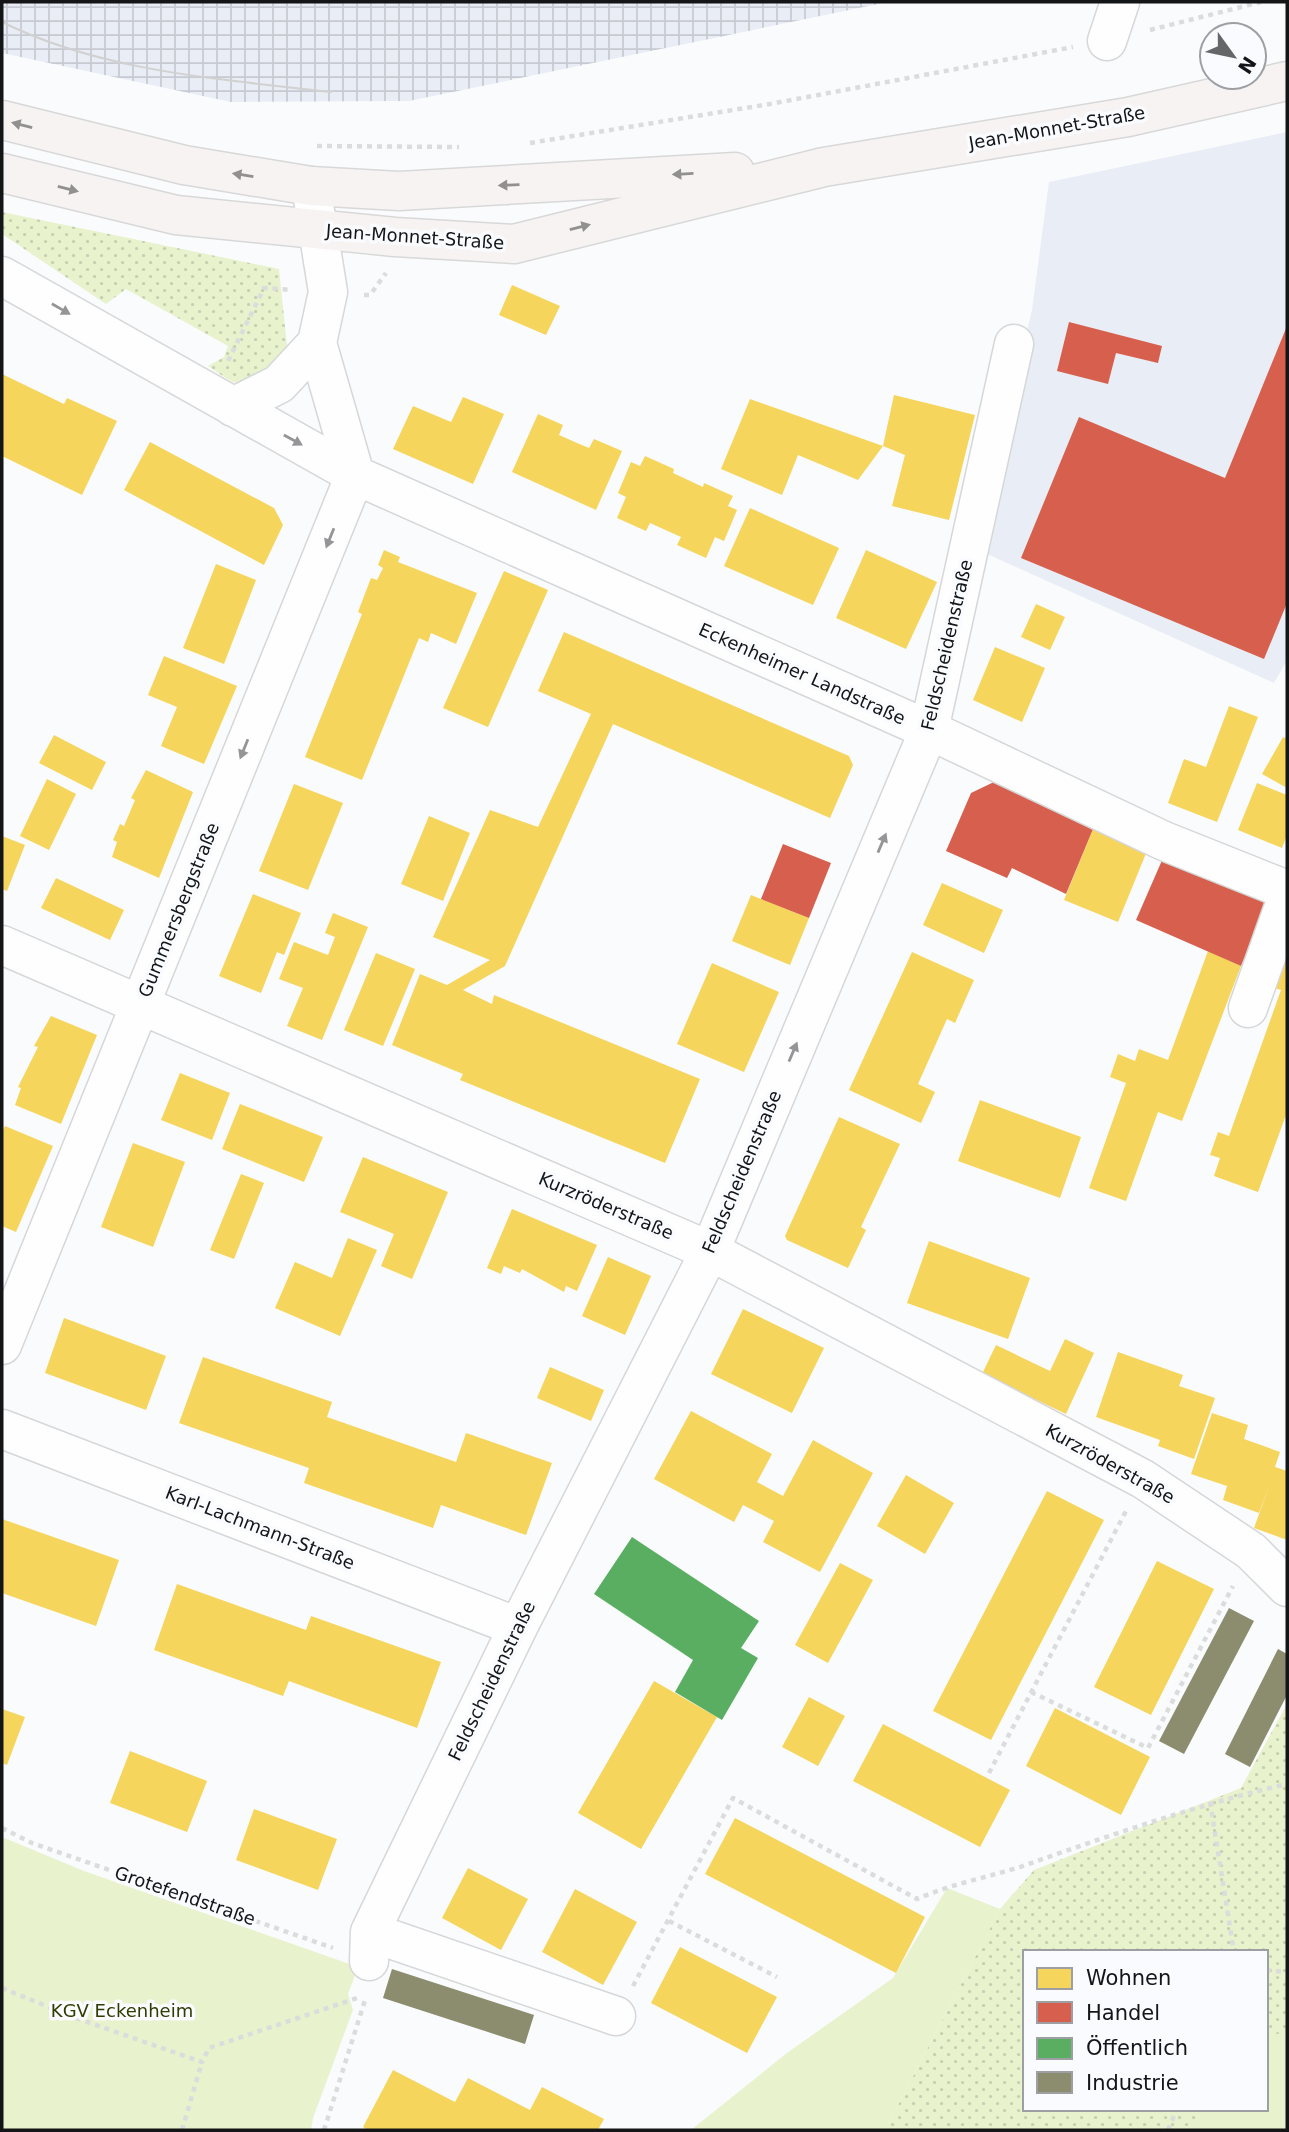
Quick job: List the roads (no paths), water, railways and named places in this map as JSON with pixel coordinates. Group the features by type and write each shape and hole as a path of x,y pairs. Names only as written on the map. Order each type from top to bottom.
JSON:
{"main road":[{"name":"Jean-Monnet-Straße","path":"2,173 176,215 319,230 514,244 824,167 1128,117 1287,81"},
{"name":"Jean-Monnet-Straße","path":"2,120 184,165 311,186 399,191 824,167"}],"street":[{"path":"1107,41 1121,2"},
{"path":"311,186 328,292 317,343 355,475"},
{"name":"Eckenheimer Landstraße","path":"2,276 355,475 929,730 1164,841 1287,890"},
{"path":"233,407 279,384 317,343"},
{"name":"Feldscheidenstraße","path":"617,2016 370,1947 518,1627 710,1251 929,730 1014,344"},
{"name":"Gummersbergstraße","path":"2,1345 355,475"},
{"path":"1248,1008 1287,898"},
{"name":"Kurzröderstraße","path":"2,945 710,1251 1143,1479 1251,1551 1287,1587"},
{"name":"Karl-Lachmann-Straße","path":"2,1429 518,1627"}],"tram line":[{"path":"2,22 41,39 121,63 205,77 331,92"}],"park label":[{"name":"KGV Eckenheim","path":"122,2011"}]}
